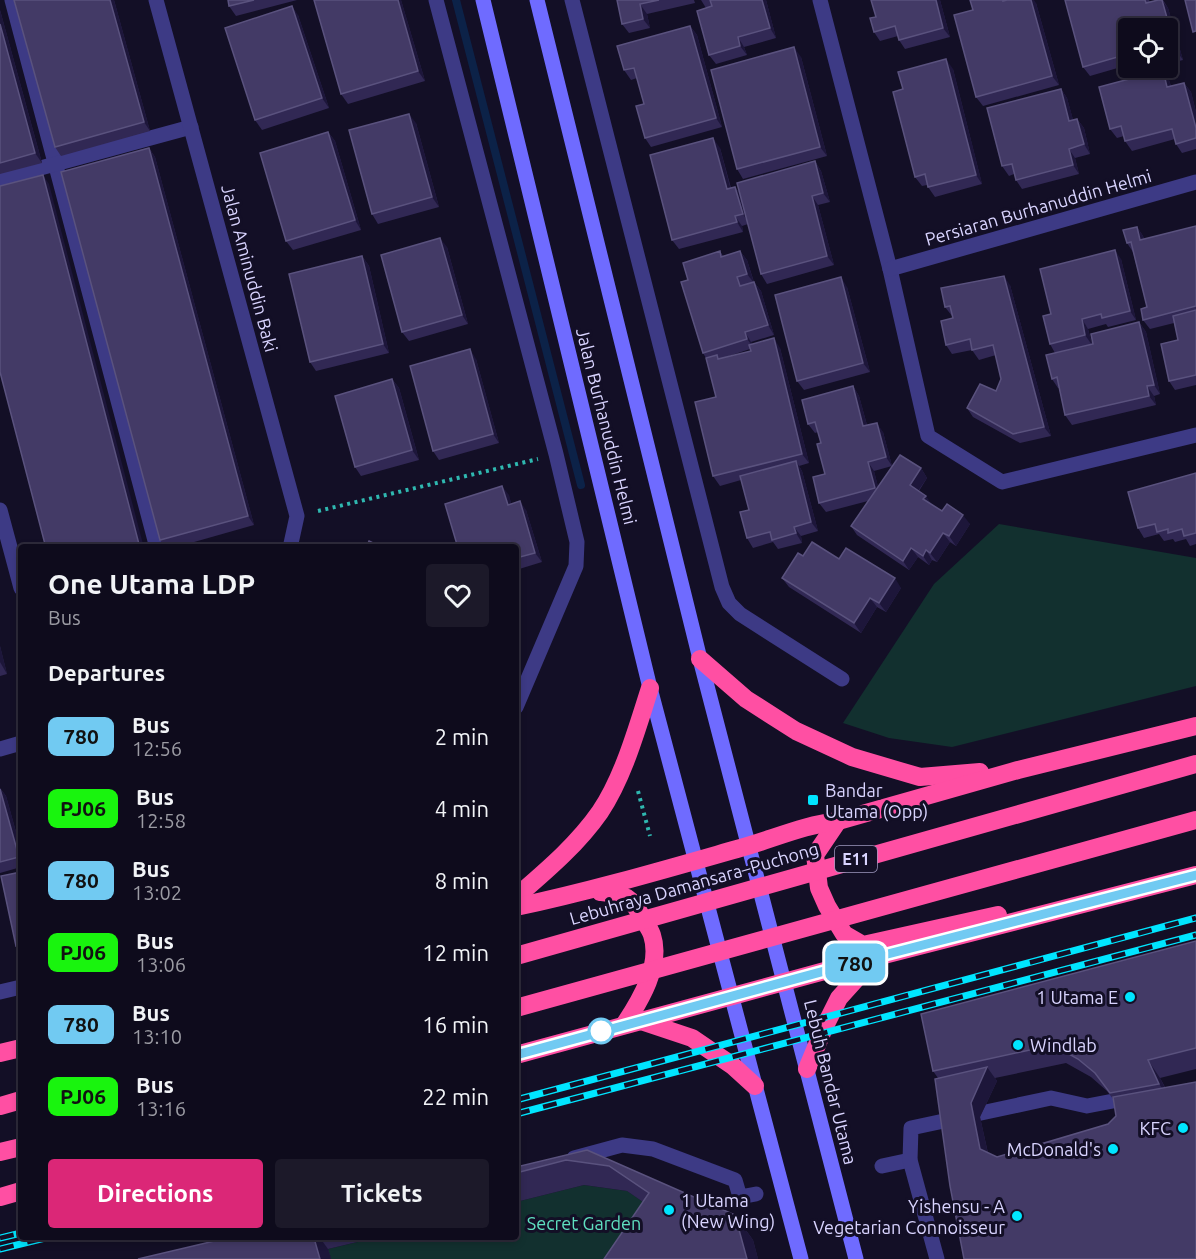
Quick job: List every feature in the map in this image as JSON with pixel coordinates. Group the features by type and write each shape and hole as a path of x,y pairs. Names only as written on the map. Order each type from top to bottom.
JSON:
{"highway":[{"path":"700,659 746,699 796,731 852,757 920,777 1018,770"},
{"path":"519,894 564,855 601,811 627,758 650,688"},
{"path":"519,906 589,891 749,846 815,824 838,821 1018,770 1196,726"},
{"name":"Lebuhraya Damansara–Puchong","path":"519,955 1196,764"},
{"path":"519,1007 1196,820"},
{"path":"838,821 815,855 819,888 844,934 863,945 1053,902 1077,907"},
{"path":"519,1054 876,957 1196,876"},
{"path":"589,891 624,894 636,906 653,936 654,960 632,1023"},
{"path":"807,1069 839,998 876,957"},
{"path":"632,1023 692,1038 733,1066 754,1086"},
{"path":"0,1053 18,1049"},
{"path":"0,1106 18,1101"},
{"path":"0,1152 18,1147"},
{"path":"0,1197 18,1192"}],"main road":[{"name":"Jalan Burhanuddin Helmi","path":"483,0 650,688 696,861"},
{"name":"Jalan Burhanuddin Helmi","path":"537,0 700,659 749,846"},
{"name":"Lebuh Bandar Utama","path":"749,846 856,1259"},
{"path":"696,861 801,1259"}],"street":[{"path":"12,0 156,544"},
{"name":"Jalan Aminuddin Baki","path":"156,0 297,516 291,544"},
{"path":"436,0 556,454 577,542 576,566 519,700"},
{"path":"572,0 722,587 729,603 740,614 842,679"},
{"path":"820,0 890,269 928,436 1002,482 1196,435"},
{"path":"0,179 191,127"},
{"name":"Persiaran Burhanuddin Helmi","path":"890,269 1196,182"},
{"path":"0,510 18,577"},
{"path":"0,749 18,744"},
{"path":"0,992 18,988"},
{"path":"937,1259 910,1160 911,1128 1051,1098 1088,1106 1153,1094"},
{"path":"558,1162 622,1145 653,1149 735,1180 740,1197 756,1194"},
{"path":"882,1166 910,1160"}],"path":[{"path":"297,516 556,454"},
{"path":"636,785 650,836"}],"green space":[{"path":"999,524 1196,558 1196,686 952,747 889,738 843,723 934,584"},
{"name":"Secret Garden","path":"584,1185 627,1191 667,1218 639,1259 331,1259 328,1249 366,1240 519,1240 519,1201"}],"building":[{"path":"14,0 110,0 144,122 55,147"},
{"path":"228,0 254,0 229,6"},
{"path":"314,0 398,0 418,71 341,94"},
{"path":"617,0 659,0 640,4 643,19 622,24"},
{"path":"710,0 762,0 770,28 738,37 740,46 709,55 697,11 712,6"},
{"path":"871,0 936,0 943,28 899,40 895,26 874,32 870,18 876,17"},
{"path":"970,0 1031,0 1052,76 976,97 954,15 973,10"},
{"path":"1065,0 1145,0 1146,3 1162,0 1167,18 1118,18 1118,57 1083,67"},
{"path":"1185,0 1196,0 1196,31 1193,32"},
{"path":"292,6 322,98 255,120 225,28"},
{"path":"0,24 35,153 0,163"},
{"path":"690,26 716,118 645,138 636,106 644,104 634,68 624,70 617,46"},
{"path":"794,47 820,147 737,169 711,70"},
{"path":"946,59 976,175 928,187 925,174 915,177 893,92 903,89 898,72"},
{"path":"1133,78 1165,78 1167,87 1184,83 1196,128 1196,138 1176,144 1172,129 1125,141 1121,126 1110,129 1099,87"},
{"path":"1061,89 1069,121 1077,119 1084,144 1069,149 1073,165 1016,180 1012,164 1002,166 987,108"},
{"path":"409,114 432,197 372,214 349,130"},
{"path":"328,132 355,220 286,241 260,153"},
{"path":"713,138 727,189 735,187 743,214 735,216 737,222 672,240 650,155"},
{"path":"149,148 248,516 160,540 61,172"},
{"path":"815,161 823,193 812,196 827,256 761,274 737,183"},
{"path":"43,175 139,544 45,544 0,372 0,186"},
{"path":"1196,226 1196,306 1143,320 1141,309 1147,307 1131,242 1127,243 1123,230 1137,227 1140,240"},
{"path":"440,238 462,315 402,332 381,255"},
{"path":"1115,250 1130,311 1102,318 1101,314 1082,319 1085,335 1050,344 1043,316 1051,314 1040,269"},
{"path":"720,251 721,257 740,251 747,274 737,277 740,286 754,282 768,325 745,332 747,339 703,353 681,282 688,280 683,263"},
{"path":"362,256 383,344 310,362 289,274"},
{"path":"1004,276 1044,427 1013,434 967,408 980,384 996,391 1001,379 993,345 972,350 970,339 946,345 941,321 953,318 950,306 945,307 941,288"},
{"path":"841,277 863,363 797,381 775,295"},
{"path":"1196,310 1196,375 1169,381 1161,344 1178,340 1173,316"},
{"path":"1139,322 1154,385 1147,386 1149,396 1065,415 1057,377 1052,379 1046,355 1093,344 1091,334"},
{"path":"774,338 802,454 713,476 695,402 716,397 706,358 717,355 718,359 751,351 749,345"},
{"path":"470,349 493,434 433,451 410,366"},
{"path":"392,379 412,450 355,467 335,396"},
{"path":"853,386 863,426 877,423 886,457 868,462 875,488 819,503 813,477 825,474 817,444 821,443 815,422 808,424 802,400"},
{"path":"900,455 921,468 910,485 926,496 923,499 942,511 947,504 963,515 949,536 943,533 930,553 926,550 923,556 911,548 903,561 851,526"},
{"path":"796,461 811,522 794,527 796,533 772,540 770,532 747,538 740,512 749,510 740,476"},
{"path":"1196,473 1196,533 1184,536 1182,529 1168,533 1168,529 1157,532 1155,524 1138,528 1128,492"},
{"path":"502,486 508,505 520,501 535,553 519,557 519,544 457,544 445,504"},
{"path":"812,542 839,559 846,548 895,578 879,603 870,598 854,623 782,578 798,553 803,556"},
{"path":"0,789 18,857 0,862"},
{"path":"18,873 18,946 16,946 1,876"},
{"name":"1 Utama E","path":"1196,941 1196,1048 1148,1060 1159,1084 1110,1093 1095,1073 1078,1059 1053,1045 933,1071 921,1014"},
{"path":"987,1067 971,1103 980,1149 997,1157 1108,1124 1116,1116 1113,1097 1196,1082 1196,1259 964,1259 950,1186 935,1079"},
{"path":"587,1150 735,1215 747,1259 604,1259 649,1193 609,1166 566,1160 519,1172 519,1166"},
{"path":"219,1240 315,1240 320,1259 138,1259"}],"waterway":[{"path":"456,0 581,485"}],"railway":[{"path":"519,1099 1196,918"},
{"path":"519,1113 1196,935"},
{"path":"0,1238 18,1234"},
{"path":"0,1249 37,1240"}],"bus line":[{"name":"780","path":"519,1054 876,957 1196,875"}],"place":[{"name":"Bandar Utama (Opp)","path":"813,800"},
{"name":"1 Utama E","path":"1130,997"},
{"name":"Windlab","path":"1018,1045"},
{"name":"KFC","path":"1183,1128"},
{"name":"McDonald's","path":"1113,1149"},
{"name":"1 Utama (New Wing)","path":"669,1210"},
{"name":"Yishensu - A Vegetarian Connoisseur","path":"1017,1216"}]}
